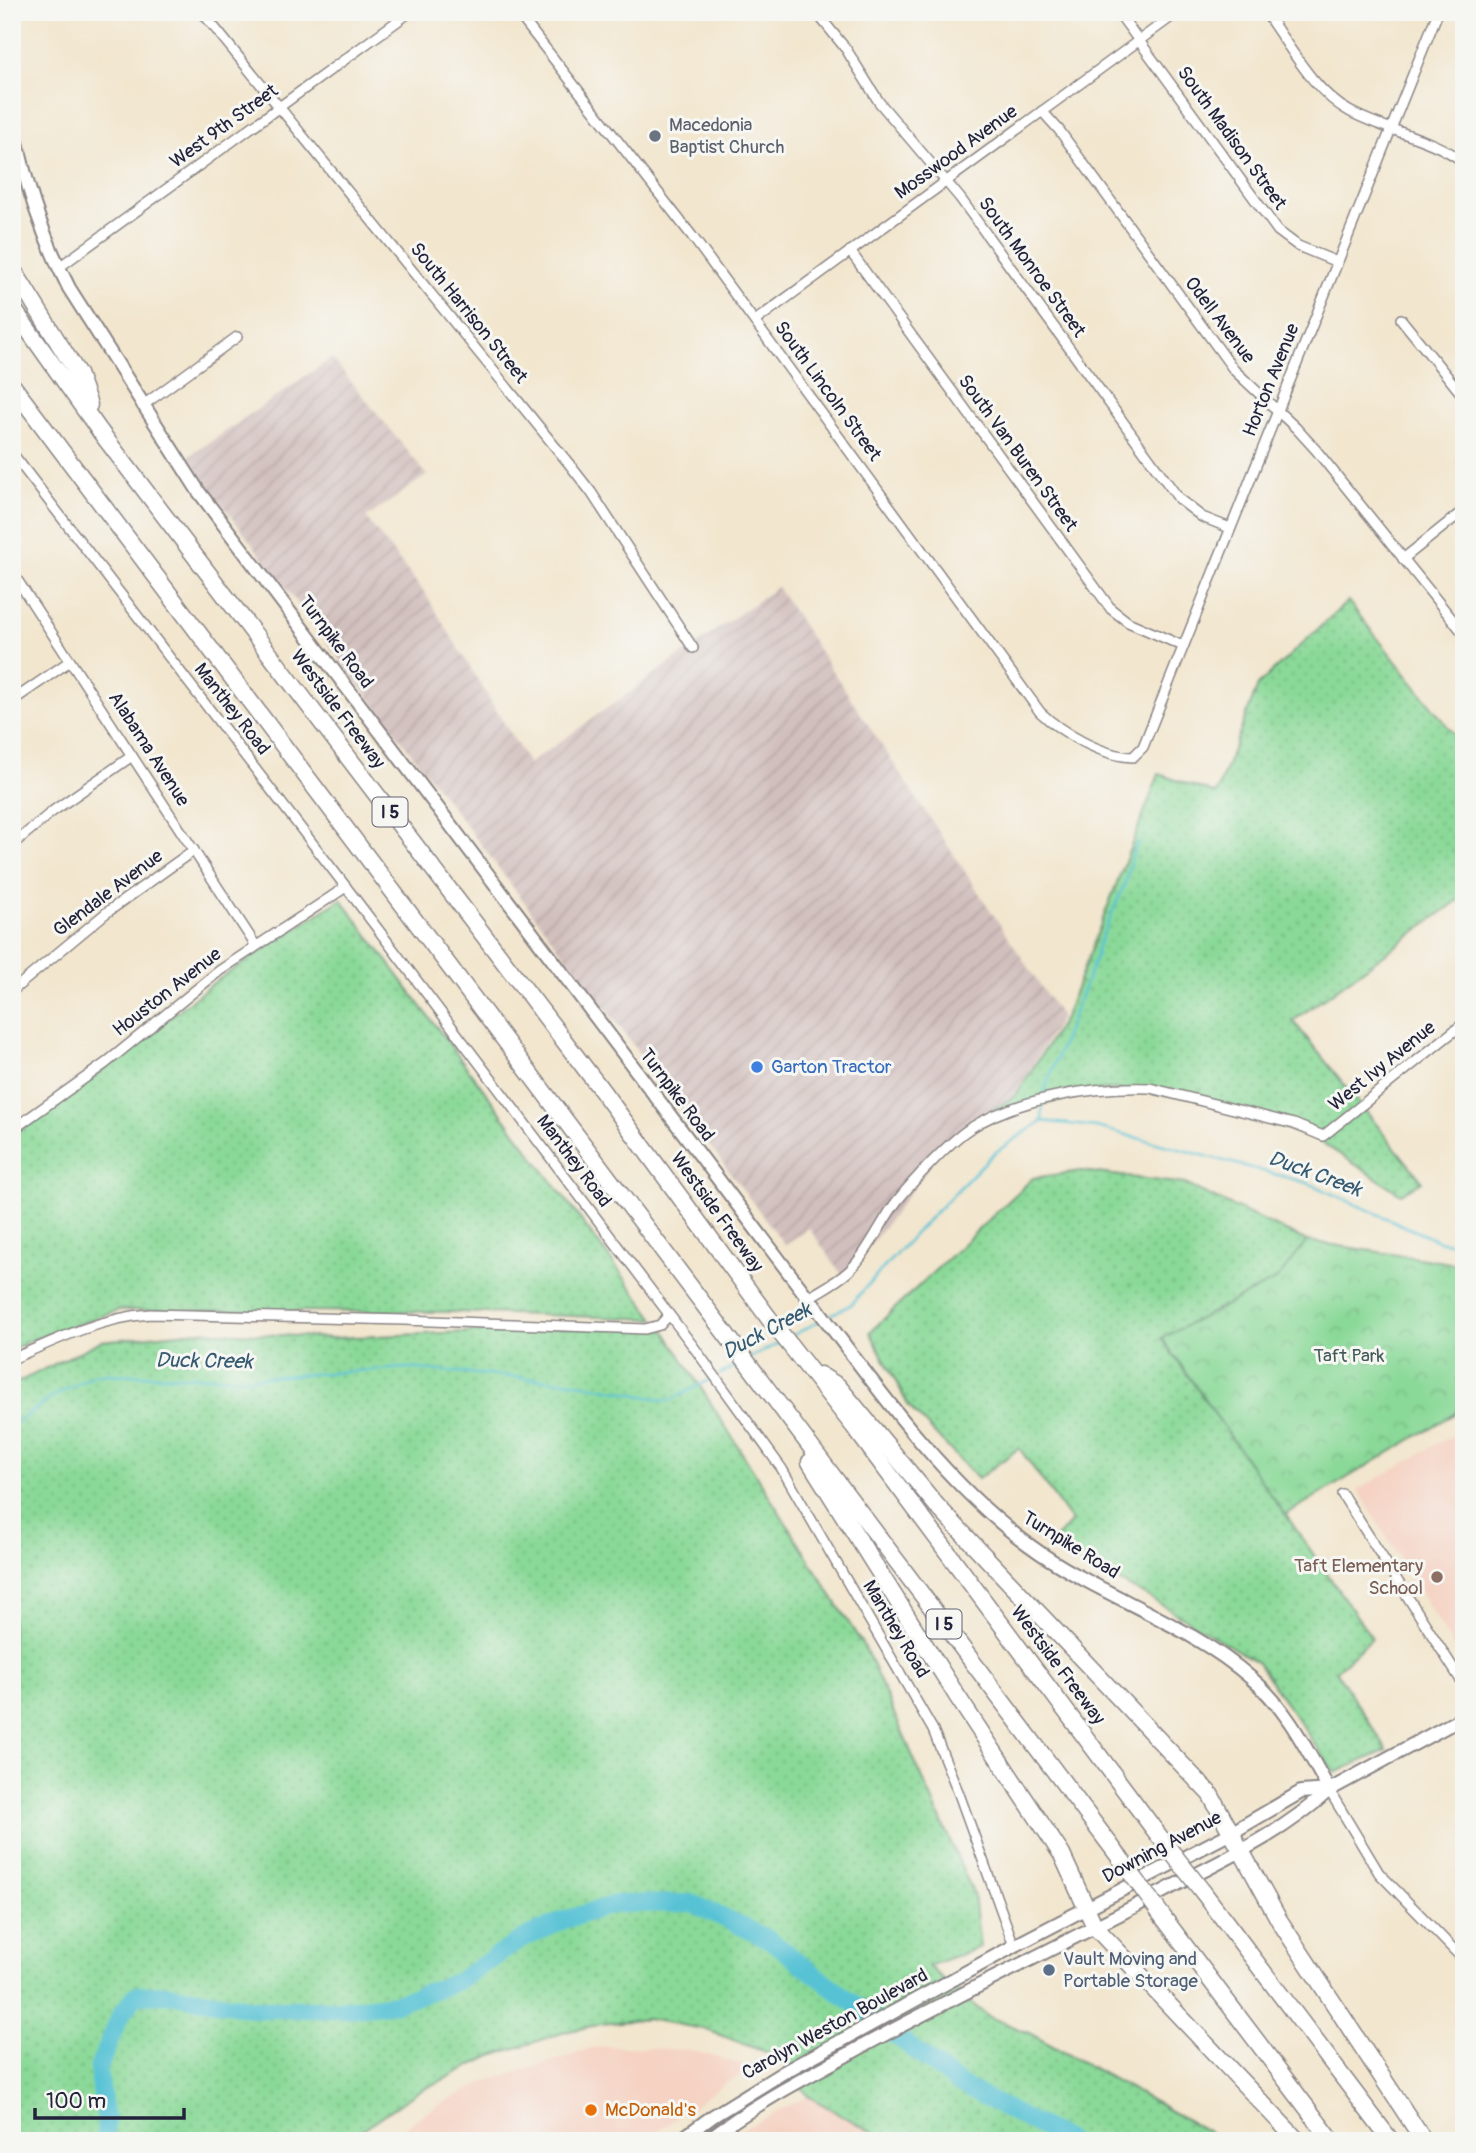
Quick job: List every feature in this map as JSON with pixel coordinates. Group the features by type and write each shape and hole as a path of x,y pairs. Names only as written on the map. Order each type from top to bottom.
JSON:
{"highway":[{"path":"12,268 78,374 99,430"},
{"name":"Westside Freeway","path":"12,307 99,430 583,1066 768,1317 1391,2141"},
{"name":"I 5","path":"12,385 1332,2141"},
{"path":"12,400 62,452"},
{"path":"809,1368 838,1386 937,1506 1210,1794 1279,1920 1424,2141"},
{"path":"799,1431 804,1452 957,1696 1062,1855 1095,1927 1298,2141"}],"street":[{"name":"South Harrison Street","path":"202,12 577,474 693,648"},
{"name":"West 9th Street","path":"58,268 410,12"},
{"name":"South Lincoln Street","path":"517,12 692,236 1040,712 1055,727 1074,737 1122,757 1133,757"},
{"name":"South Monroe Street","path":"816,12 846,49 879,102 947,181 1180,499 1202,517 1230,528"},
{"name":"South Madison Street","path":"1118,12 1278,231 1298,246 1337,262"},
{"name":"Mosswood Avenue","path":"755,321 1178,12"},
{"path":"1265,12 1328,96 1351,112 1442,149 1464,162"},
{"name":"Horton Avenue","path":"1133,757 1143,747 1438,12"},
{"name":"Odell Avenue","path":"1042,111 1059,130 1228,362 1316,450 1464,634"},
{"name":"Turnpike Road","path":"12,120 28,191 58,268 186,473 846,1348 926,1448 992,1515 1029,1545 1063,1567 1224,1656 1253,1679 1279,1707 1299,1735 1379,1873 1464,1960"},
{"name":"South Van Buren Street","path":"850,251 1111,609 1128,622 1183,646"},
{"path":"1401,320 1464,397"},
{"path":"142,406 237,337"},
{"name":"Manthey Road","path":"12,453 346,887 697,1352 788,1478 933,1730 1014,1947"},
{"path":"1403,559 1464,510"},
{"name":"Alabama Avenue","path":"12,572 256,946"},
{"path":"12,701 70,661"},
{"path":"12,845 53,811 132,756"},
{"name":"Glendale Avenue","path":"12,991 138,889 194,850"},
{"name":"Houston Avenue","path":"12,1130 106,1063 195,989 346,887"},
{"name":"West Ivy Avenue","path":"811,1301 849,1271 898,1199 958,1139 971,1128 1020,1105 1091,1092 1150,1088 1286,1122 1323,1136 1464,1023"},
{"path":"12,1359 111,1319 150,1314 645,1329 660,1325 669,1315"},
{"path":"1342,1494 1464,1685"},
{"name":"Downing Avenue","path":"1023,1963 1241,1850 1312,1806 1329,1790 1464,1717"},
{"name":"Downing Avenue","path":"1014,1947 1231,1833 1301,1792 1329,1790"},
{"path":"954,1998 960,1986 1003,1960 1014,1947"},
{"name":"Carolyn Weston Boulevard","path":"679,2141 713,2116 799,2064 1014,1947"},
{"name":"Carolyn Weston Boulevard","path":"706,2141 816,2072 1023,1963"}],"shaded area":[{"path":"332,358 427,475 366,518 426,595 529,764 777,587 1061,1017 1015,1094 949,1140 845,1279 809,1228 785,1245 187,458"},
{"name":"Taft Elementary School","path":"1464,1428 1464,1664 1358,1490"},
{"path":"601,2046 690,2050 755,2068 725,2083 645,2141 387,2141 427,2111 484,2082"},
{"path":"808,2096 888,2141 735,2141 741,2130"}],"green space":[{"path":"1348,601 1464,747 1464,896 1293,1021 1422,1181 1401,1194 1316,1139 1193,1097 1107,1089 1020,1110 967,1127 1016,1095 1065,1017 1159,774 1216,794 1258,685"},
{"path":"341,899 655,1319 456,1312 119,1310 29,1341 12,1350 12,1135 52,1111 213,983"},
{"path":"1081,1171 1185,1184 1307,1241 1278,1279 1162,1338 1372,1638 1336,1671 1387,1750 1335,1773 1258,1663 1145,1595 1049,1545 1072,1522 1019,1448 978,1479 909,1407 870,1332 1033,1178"},
{"name":"Taft Park","path":"1307,1241 1464,1265 1464,1408 1285,1515 1162,1338 1277,1279"},
{"path":"559,1328 664,1329 866,1650 974,1895 980,1947 928,1966 987,2016 1029,2033 1225,2141 888,2141 808,2096 782,2058 704,2029 647,2019 601,2024 565,2032 489,2057 416,2093 346,2141 12,2141 12,1385 101,1341 199,1331 334,1338"}],"waterway":[{"path":"1044,1097 1096,951 1125,883 1135,847 1139,843"},
{"path":"1042,1121 1043,1103"},
{"name":"Duck Creek","path":"830,1315 850,1305 917,1231 993,1154 1042,1121 1096,1127 1308,1183 1438,1241 1464,1245"},
{"name":"Duck Creek","path":"790,1337 821,1320"},
{"name":"Duck Creek","path":"750,1358 781,1342"},
{"name":"Duck Creek","path":"719,1375 741,1363"},
{"name":"Duck Creek","path":"12,1426 52,1397 97,1374 248,1378 406,1368 573,1382 669,1401 713,1378"},
{"path":"105,2141 106,2120 98,2069 120,2016 136,1995 169,1994 255,2009 347,2009 396,2003 456,1982 521,1940 564,1920 615,1904 692,1903 770,1940 959,2084 1068,2141"}],"place":[{"name":"Macedonia Baptist Church","path":"655,136"},
{"name":"Garton Tractor","path":"757,1067"},
{"name":"Taft Elementary School","path":"1437,1577"},
{"name":"Vault Moving and Portable Storage","path":"1049,1970"},
{"name":"McDonald's","path":"591,2110"}]}
